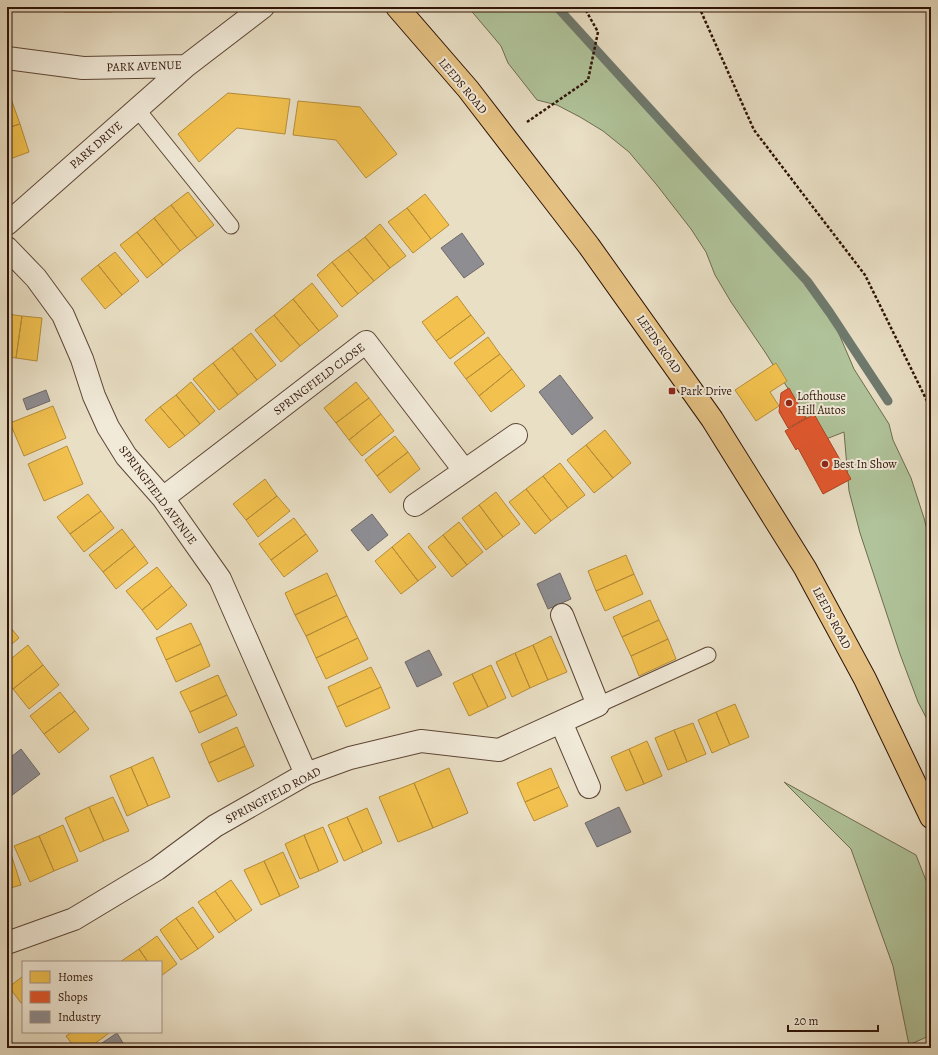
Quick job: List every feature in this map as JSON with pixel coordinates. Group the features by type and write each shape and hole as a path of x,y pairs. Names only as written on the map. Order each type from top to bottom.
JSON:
{"main road":[{"name":"LEEDS ROAD","path":"397,7 468,89 589,246 712,419 805,568 865,680 931,817"}],"street":[{"name":"PARK AVENUE","path":"7,58 83,68 186,66 263,7"},
{"name":"PARK DRIVE","path":"7,224 186,66"},
{"name":"SPRINGFIELD AVENUE","path":"7,248 36,278 63,314 82,359 94,396 108,427 126,456 163,498 220,579 306,774"},
{"name":"SPRINGFIELD CLOSE","path":"163,498 366,342 464,470"},
{"path":"415,505 516,435"},
{"path":"562,615 598,704"},
{"name":"SPRINGFIELD ROAD","path":"7,943 74,919 157,869 215,826 306,774 350,758 421,741 499,750 598,704"},
{"path":"560,722 588,787"}],"lane":[{"path":"137,109 231,226"},
{"path":"598,704 708,655"}],"path":[{"path":"505,137 588,80 598,32 584,7"},
{"path":"699,7 754,130 865,275 931,409"}],"green space":[{"path":"468,7 557,7 807,281 830,313 854,369 889,424 893,440 911,478 931,545 931,727 918,702 900,654 860,533 849,491 844,432 821,441 765,352 731,302 715,275 706,252 691,229 629,152 603,131 580,117 557,105 537,100 508,63 501,46"},
{"path":"784,782 916,855 931,893 931,1035 909,1045 893,966 851,849"}],"building: Homes":[{"path":"64,7 88,7 88,12 64,12"},
{"path":"88,7 112,7 112,12 88,12"},
{"path":"228,93 290,99 285,134 237,128 199,162 178,134"},
{"path":"10,96 20,124 7,128 7,97"},
{"path":"298,101 360,107 397,154 366,178 336,140 293,135"},
{"path":"20,124 29,152 7,160 7,128"},
{"path":"188,192 214,225 197,238 171,205"},
{"path":"425,194 449,225 431,239 407,208"},
{"path":"171,205 197,238 180,251 154,218"},
{"path":"407,208 431,239 413,253 388,222"},
{"path":"154,218 180,251 163,265 137,232"},
{"path":"380,224 406,256 390,268 365,237"},
{"path":"137,232 163,265 147,278 120,245"},
{"path":"365,237 390,268 374,281 348,250"},
{"path":"348,250 374,281 358,294 332,262"},
{"path":"115,252 139,281 122,295 98,265"},
{"path":"332,262 358,294 342,307 317,275"},
{"path":"98,265 122,295 105,309 81,279"},
{"path":"312,283 338,316 319,331 293,299"},
{"path":"457,296 471,315 436,341 422,322"},
{"path":"293,299 319,331 300,346 274,315"},
{"path":"7,314 22,316 16,358 7,357"},
{"path":"274,315 300,346 281,362 255,330"},
{"path":"471,315 485,333 450,359 436,341"},
{"path":"22,316 42,318 37,361 16,358"},
{"path":"251,333 276,365 257,380 232,348"},
{"path":"488,337 500,354 466,379 454,363"},
{"path":"232,348 257,380 238,395 213,363"},
{"path":"500,354 512,369 479,396 466,379"},
{"path":"213,363 238,395 219,410 193,379"},
{"path":"776,363 787,381 770,392 779,406 756,421 735,390"},
{"path":"512,369 525,386 491,412 479,396"},
{"path":"191,382 215,411 200,424 176,395"},
{"path":"356,382 369,398 336,423 324,408"},
{"path":"176,395 200,424 185,436 160,407"},
{"path":"369,398 381,414 349,440 336,423"},
{"path":"53,406 66,438 24,456 10,423"},
{"path":"160,407 185,436 169,448 145,420"},
{"path":"381,414 394,431 362,456 349,440"},
{"path":"605,430 631,463 613,478 586,445"},
{"path":"395,436 408,452 377,476 365,460"},
{"path":"586,445 613,478 594,493 567,460"},
{"path":"67,446 83,484 44,501 28,464"},
{"path":"408,452 420,469 390,493 377,476"},
{"path":"560,463 585,495 568,508 543,476"},
{"path":"543,476 568,508 551,521 526,489"},
{"path":"265,479 277,496 246,520 233,504"},
{"path":"526,489 551,521 535,534 509,502"},
{"path":"496,492 520,524 503,537 479,505"},
{"path":"88,494 101,511 70,534 57,517"},
{"path":"277,496 290,511 258,537 246,520"},
{"path":"479,505 503,537 486,550 462,518"},
{"path":"101,511 114,528 84,552 70,534"},
{"path":"294,518 306,534 271,560 259,544"},
{"path":"459,522 483,552 467,565 443,535"},
{"path":"122,529 135,546 103,572 89,555"},
{"path":"409,533 436,567 418,581 392,547"},
{"path":"306,534 318,551 284,577 271,560"},
{"path":"443,535 467,565 452,577 428,547"},
{"path":"135,546 148,563 116,589 103,572"},
{"path":"392,547 418,581 401,594 375,561"},
{"path":"626,555 634,574 596,591 588,571"},
{"path":"157,567 172,586 142,610 126,591"},
{"path":"327,573 337,595 295,615 285,593"},
{"path":"634,574 643,594 605,611 596,591"},
{"path":"172,586 187,605 157,630 142,610"},
{"path":"337,595 347,616 306,636 295,615"},
{"path":"650,600 659,620 622,637 613,617"},
{"path":"347,616 358,638 316,658 306,636"},
{"path":"659,620 668,639 631,656 622,637"},
{"path":"7,623 19,638 7,648"},
{"path":"191,623 201,644 166,660 156,638"},
{"path":"551,636 567,672 548,680 533,645"},
{"path":"358,638 368,659 326,679 316,658"},
{"path":"668,639 676,659 639,676 631,656"},
{"path":"201,644 210,666 176,682 166,660"},
{"path":"28,645 43,665 13,689 7,681 7,662"},
{"path":"533,645 548,680 530,688 515,653"},
{"path":"515,653 530,688 512,697 496,662"},
{"path":"43,665 59,685 29,709 13,689"},
{"path":"491,665 506,698 488,707 472,674"},
{"path":"371,667 381,687 337,707 328,687"},
{"path":"472,674 488,707 469,716 453,683"},
{"path":"218,675 227,695 190,712 180,692"},
{"path":"381,687 390,708 346,727 337,707"},
{"path":"60,692 75,711 44,734 30,716"},
{"path":"227,695 237,715 199,733 190,712"},
{"path":"735,704 749,737 730,745 716,712"},
{"path":"75,711 89,729 59,753 44,734"},
{"path":"716,712 730,745 712,753 698,720"},
{"path":"693,723 706,754 687,762 674,730"},
{"path":"237,727 245,746 209,763 201,744"},
{"path":"674,730 687,762 668,770 655,738"},
{"path":"647,741 662,776 644,784 629,749"},
{"path":"245,746 254,766 218,782 209,763"},
{"path":"629,749 644,784 626,791 611,757"},
{"path":"153,757 170,797 148,806 131,767"},
{"path":"131,767 148,806 127,816 110,776"},
{"path":"449,768 468,813 433,828 414,783"},
{"path":"551,768 559,787 525,802 517,783"},
{"path":"414,783 433,828 398,842 379,797"},
{"path":"559,787 568,806 534,821 525,802"},
{"path":"113,797 129,831 104,841 89,807"},
{"path":"89,807 104,841 80,852 65,818"},
{"path":"367,808 382,843 363,852 347,817"},
{"path":"347,817 363,852 344,861 328,825"},
{"path":"63,825 78,861 54,871 39,836"},
{"path":"323,827 338,862 319,871 304,835"},
{"path":"304,835 319,871 300,879 285,844"},
{"path":"39,836 54,871 30,882 14,846"},
{"path":"10,851 21,885 7,889 7,852"},
{"path":"283,852 299,887 280,896 264,861"},
{"path":"264,861 280,896 261,905 244,870"},
{"path":"231,880 252,910 236,921 215,891"},
{"path":"215,891 236,921 219,933 198,902"},
{"path":"193,907 214,937 198,949 176,918"},
{"path":"176,918 198,949 181,960 160,930"},
{"path":"157,936 177,964 162,975 162,961 147,961 139,949"},
{"path":"139,949 147,961 121,961"},
{"path":"22,977 22,1002 21,1003 9,987"},
{"path":"70,1033 109,1033 89,1048 75,1048 66,1036"}],"building: Shops":[{"name":"Lofthouse Hill Autos","path":"789,388 806,418 788,428 779,412 781,393"},
{"name":"Best In Show","path":"814,414 851,479 823,494 798,448 796,450 785,431"}],"building: Industry":[{"path":"462,233 484,264 464,278 441,248"},
{"path":"560,375 593,418 572,435 539,392"},
{"path":"46,390 50,401 27,410 23,399"},
{"path":"372,514 388,535 368,551 351,530"},
{"path":"560,573 571,599 548,609 537,584"},
{"path":"429,650 442,675 417,687 405,662"},
{"path":"21,749 40,774 11,796 7,792 7,760"},
{"path":"619,807 631,832 597,847 585,823"},
{"path":"117,1033 126,1048 96,1047"}],"waterway":[{"path":"557,7 807,281 888,401"}],"place":[{"name":"Park Drive","path":"672,391"},
{"name":"Lofthouse Hill Autos","path":"789,403"},
{"name":"Best In Show","path":"825,464"}]}
